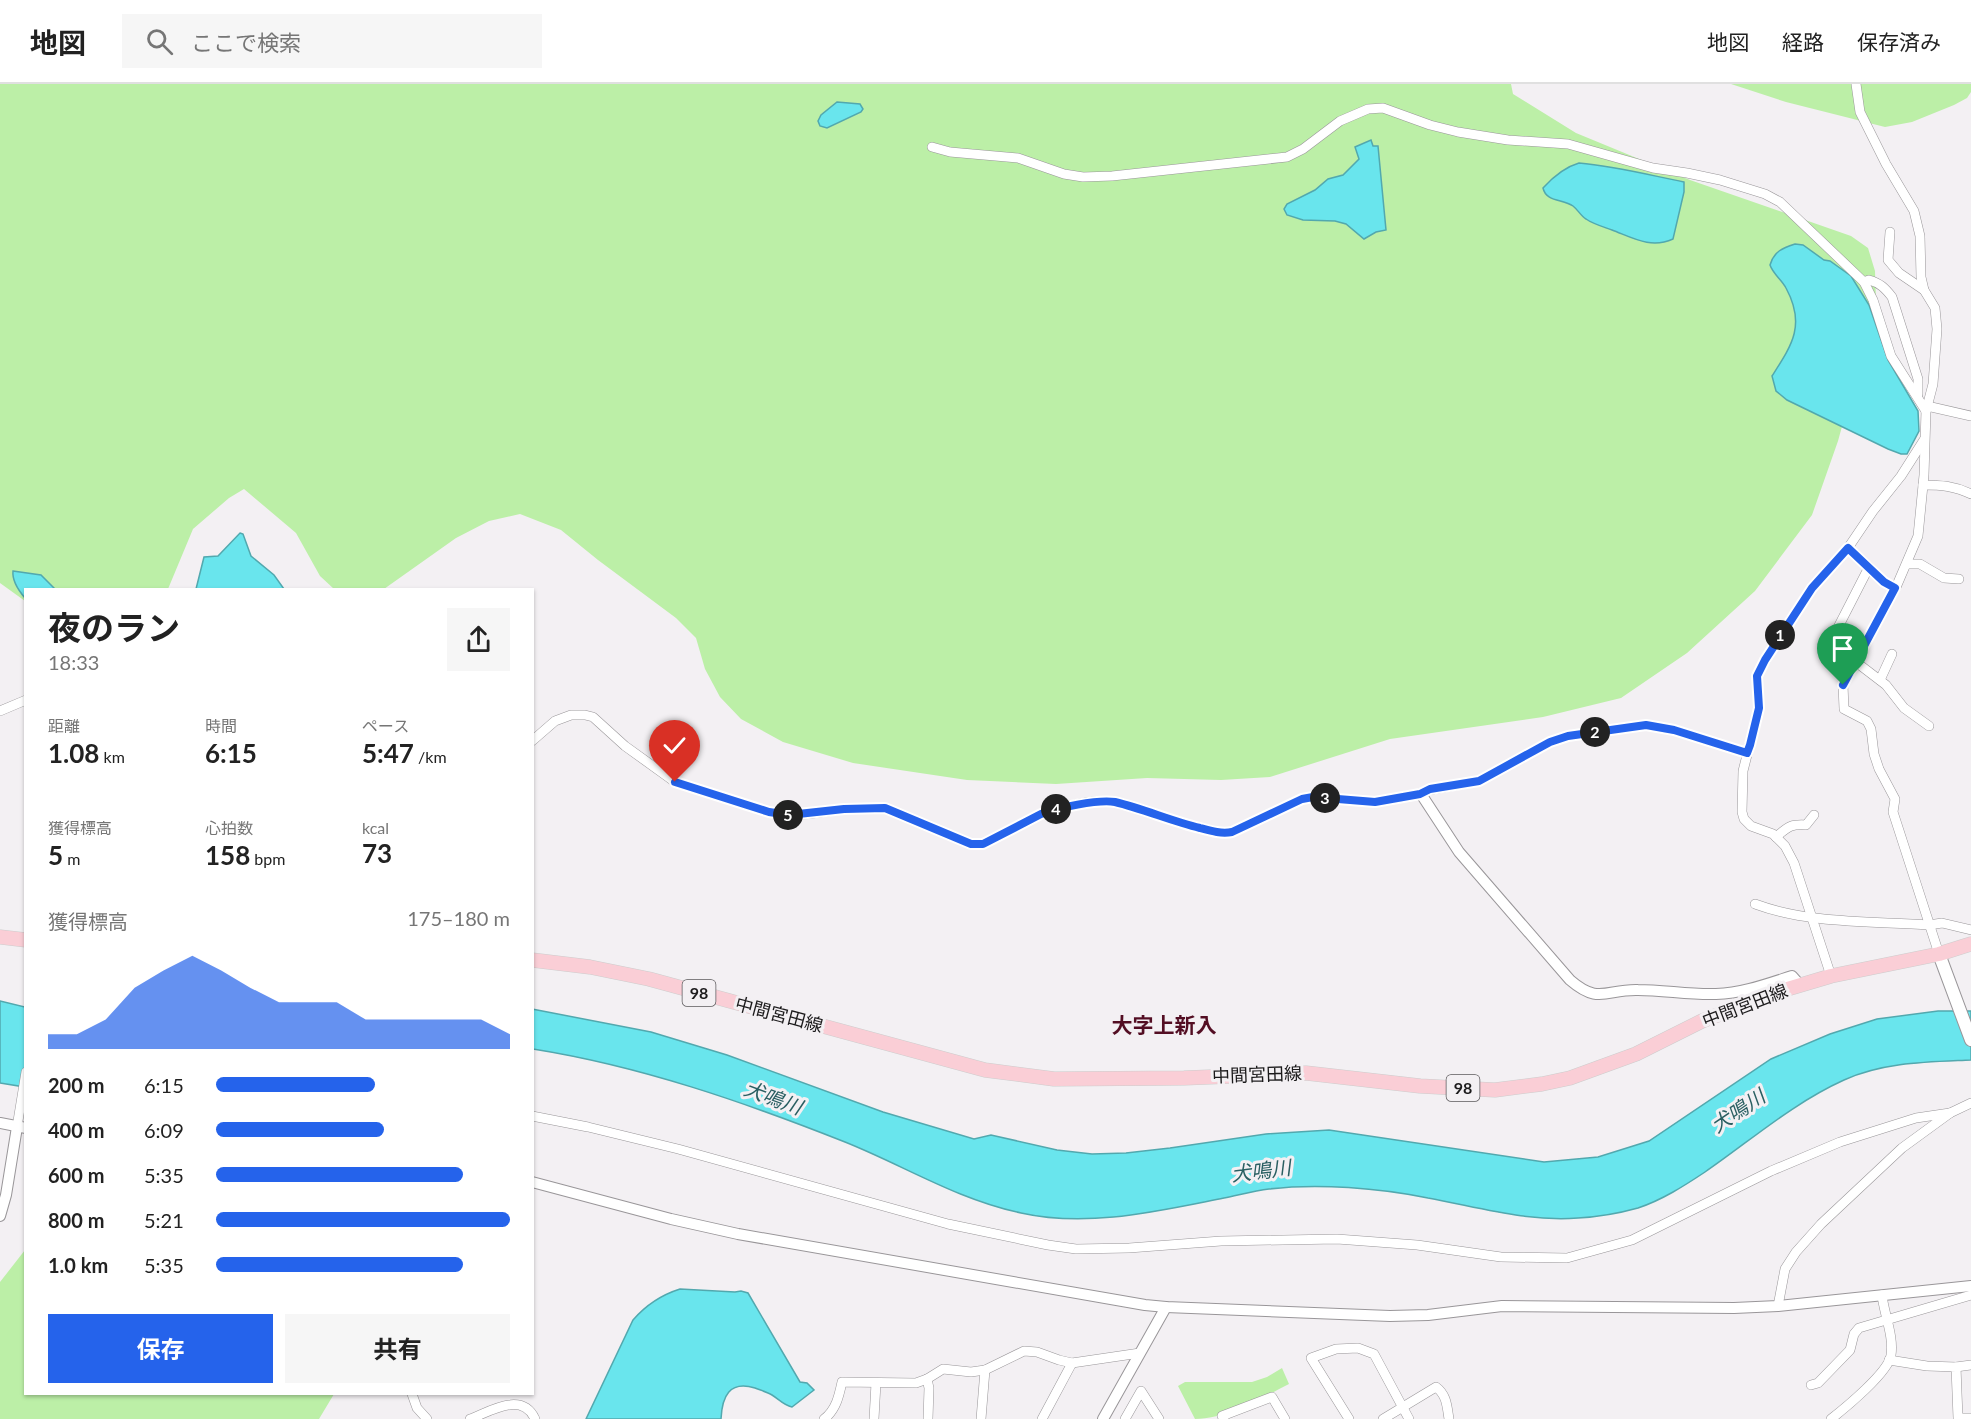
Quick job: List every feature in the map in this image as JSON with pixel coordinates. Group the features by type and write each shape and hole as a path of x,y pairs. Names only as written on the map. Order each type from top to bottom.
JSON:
{"main road":[{"path":"0,937 24,940"},
{"name":"中間宮田線","path":"534,960 590,967 649,979 985,1070 1054,1079 1184,1078 1306,1073 1420,1086 1495,1090 1570,1078 1636,1054 1711,1018 1800,986 1831,976 1939,954 1971,944"},
{"path":"1939,954 1971,1040"}],"street":[{"path":"1856,84 1860,112 1886,164 1914,211 1920,236 1921,277 1924,290 1935,308 1937,329 1933,384 1927,408 1918,536 1895,588 1843,685 1844,709 1867,721 1871,729 1874,754 1879,769 1895,799 1893,812 1939,954"},
{"path":"932,147 950,152 1018,158 1064,174 1083,177 1112,176 1287,157 1303,149 1340,121 1368,109 1383,108 1430,125 1458,132 1508,140 1568,144 1653,168 1709,177 1766,194 1780,202 1864,282 1873,300 1891,356 1927,408 1971,416"},
{"path":"1890,232 1888,260 1899,273 1924,290"},
{"path":"1864,282 1869,280 1877,283 1892,297 1918,379 1919,396"},
{"path":"1831,976 1794,863 1785,846 1773,834 1751,826 1744,819 1742,812 1743,771 1759,708 1757,676 1812,588 1848,548 1873,511 1901,476 1925,438"},
{"path":"1923,485 1951,486 1971,494"},
{"path":"1848,548 1884,582 1895,588"},
{"path":"1907,564 1920,564 1944,578 1959,579"},
{"path":"1869,567 1830,643 1832,648 1856,662 1886,685 1904,708 1929,726"},
{"path":"1880,680 1892,654"},
{"path":"0,711 24,701"},
{"path":"534,739 555,721 571,715 585,715 593,717 625,746 675,782 769,812 789,815 844,809 885,808 971,844 983,844 1051,810 1113,802 1180,823 1223,833 1232,832 1302,799 1313,797 1375,802 1420,794 1430,789 1479,781 1550,742 1568,736 1646,725 1674,730 1747,753"},
{"path":"1420,794 1459,852 1579,988 1592,994 1635,990 1718,994 1754,988 1792,976 1800,986"},
{"path":"1776,837 1789,826 1806,825 1814,815"},
{"path":"1755,904 1771,910 1810,916 1871,923 1929,925 1942,923 1971,930"},
{"path":"0,1216 21,1127 19,1112 24,1083"},
{"path":"1778,1306 1785,1269 1796,1252 1827,1218 1902,1148 1950,1113 1971,1103"},
{"path":"534,1116 678,1149 948,1224 1076,1249 1129,1248 1221,1241 1337,1239 1417,1245 1502,1257 1567,1258 1632,1240 1771,1171 1840,1142 1916,1118 1950,1113"},
{"path":"0,1123 21,1127"},
{"path":"534,1183 671,1219 738,1234 1166,1307 1390,1316 1428,1315 1502,1306 1734,1308 1778,1306 1971,1286"},
{"path":"1831,1419 1861,1394 1887,1366 1892,1356 1882,1295"},
{"path":"1811,1385 1818,1383 1850,1350 1854,1334 1859,1328 1886,1318 1971,1295"},
{"path":"1103,1419 1166,1307"},
{"path":"1349,1419 1311,1358 1336,1349 1358,1348 1374,1354 1409,1419"},
{"path":"824,1419 839,1398 842,1382 916,1383 927,1379 943,1368 971,1372 985,1370 1024,1352 1037,1352 1072,1363 1140,1353"},
{"path":"1889,1360 1927,1366 1971,1365"},
{"path":"1042,1419 1072,1363"},
{"path":"1956,1367 1956,1412 1958,1418 1971,1419"},
{"path":"981,1419 985,1370"},
{"path":"927,1379 928,1419"},
{"path":"874,1419 876,1383"},
{"path":"1383,1419 1436,1387 1442,1392 1447,1404 1449,1419"},
{"path":"1125,1419 1141,1391 1159,1419"},
{"path":"412,1395 417,1408 427,1419"},
{"path":"1224,1419 1222,1416 1272,1397 1286,1419"},
{"path":"470,1419 512,1404 524,1405 531,1410 535,1419"}],"green space":[{"path":"0,84 1511,84 1513,94 1576,133 1690,180 1851,236 1868,248 1875,271 1876,302 1838,441 1812,515 1755,591 1687,653 1621,698 1543,717 1390,739 1270,777 1221,780 1147,778 1056,784 967,780 853,763 783,742 741,719 720,697 705,669 696,638 676,618 561,530 520,514 489,521 456,538 385,588 333,588 320,576 296,533 244,489 229,498 193,529 168,588 24,588 24,600 0,583"},
{"path":"1731,84 1971,84 1971,92 1967,98 1954,105 1912,122 1885,127 1786,102"},
{"path":"24,1251 24,1395 333,1395 319,1419 0,1419 0,1282"},
{"path":"1282,1368 1289,1384 1244,1407 1220,1416 1195,1419 1178,1386 1185,1382 1252,1382 1267,1377"}],"water":[{"path":"837,102 860,104 863,109 827,128 820,126 818,121 821,115"},
{"path":"1371,140 1373,146 1378,146 1386,230 1376,232 1364,239 1346,224 1335,221 1303,220 1287,215 1284,209 1287,204 1315,190 1328,179 1343,175 1359,159 1355,147"},
{"path":"1579,163 1619,168 1684,182 1684,192 1673,239 1650,243 1635,239 1584,218 1573,206 1551,198 1545,193 1543,188 1555,176"},
{"path":"1795,244 1803,245 1851,276 1869,305 1888,360 1918,411 1919,431 1907,454 1888,449 1787,400 1776,391 1772,376 1790,344 1796,324 1792,301 1770,265 1777,253"},
{"path":"240,533 243,534 251,556 274,575 283,588 196,588 204,557 218,556"},
{"path":"13,571 41,575 54,588 24,588 24,597 18,589"},
{"path":"0,1001 24,1007 24,1087 0,1083"},
{"name":"犬鳴川","path":"534,1009 651,1032 727,1055 883,1112 974,1139 991,1135 1057,1150 1092,1154 1126,1153 1266,1134 1329,1130 1544,1162 1598,1157 1649,1141 1771,1059 1830,1034 1877,1019 1938,1011 1971,1011 1971,1060 1890,1066 1859,1074 1825,1089 1789,1111 1705,1172 1656,1201 1638,1208 1608,1214 1559,1219 1521,1216 1389,1192 1308,1186 1263,1190 1123,1216 1072,1219 1021,1213 953,1191 867,1151 730,1099 652,1075 534,1049"},
{"path":"680,1289 748,1293 800,1382 807,1383 814,1390 792,1407 766,1392 739,1386 733,1388 725,1397 721,1419 586,1419 633,1320 654,1301"}],"district":[{"name":"大字上新入","path":"1164,1026"}],"route":[{"path":"675,782 769,812 789,815 844,809 885,808 971,844 983,844 1051,810 1113,802 1180,823 1223,833 1232,832 1302,799 1313,797 1375,802 1420,794 1430,789 1479,781 1550,742 1568,736 1646,725 1674,730 1747,753 1759,708 1757,676 1775,643 1812,588 1848,548 1884,582 1895,588 1843,685"}]}
